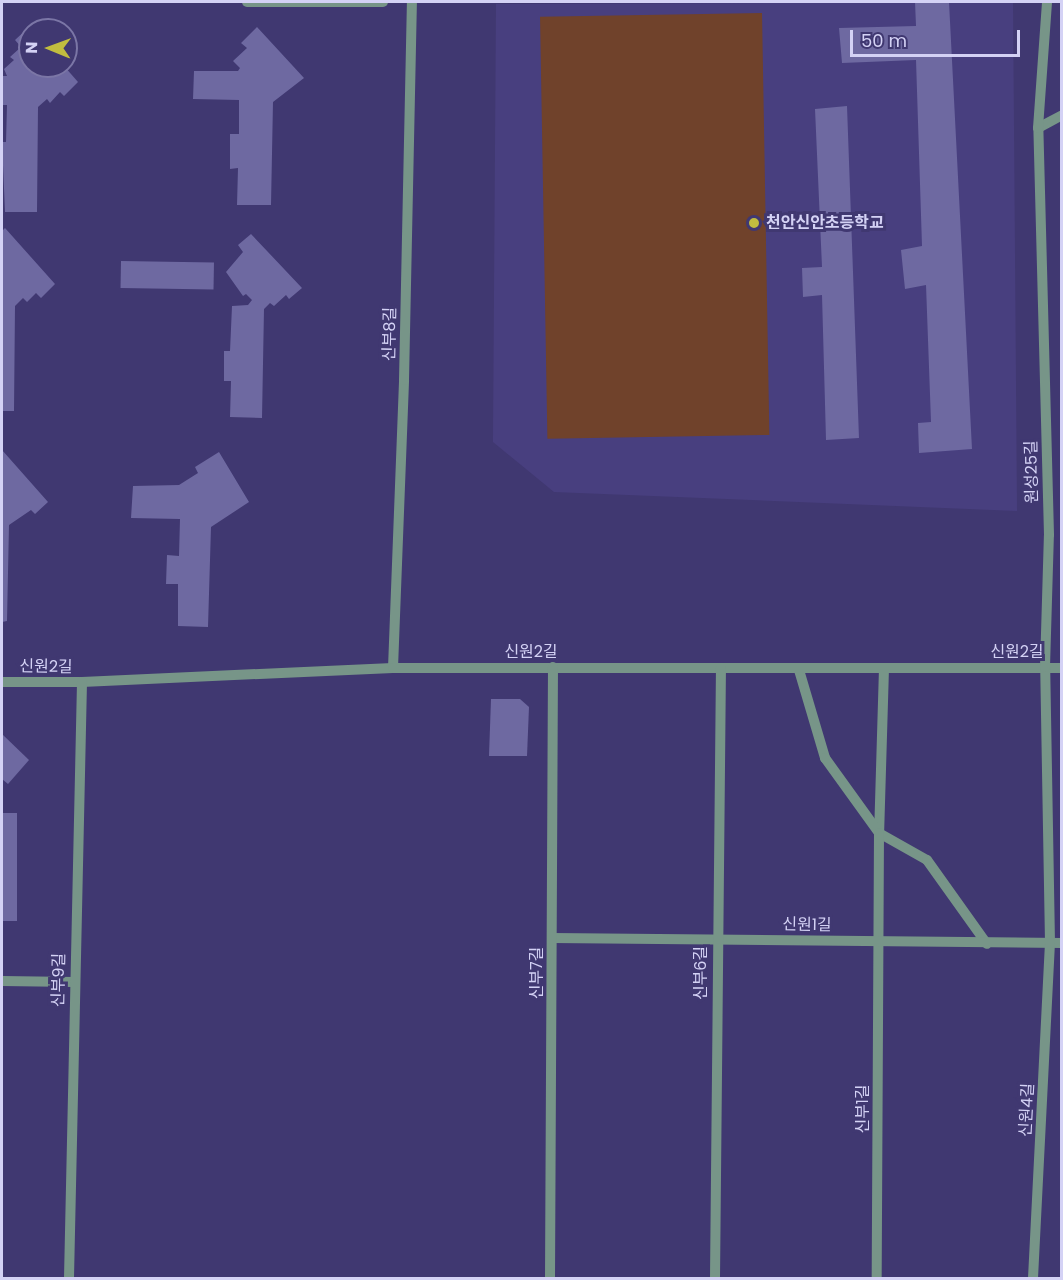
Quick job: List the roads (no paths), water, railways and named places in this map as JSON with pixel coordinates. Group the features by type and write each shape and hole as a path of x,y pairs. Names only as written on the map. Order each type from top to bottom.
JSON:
{"street":[{"path":"247,2 383,2"},
{"name":"신부8길","path":"393,668 404,380 412,2"},
{"name":"원성25길","path":"1047,2 1038,128 1049,534 1045,667 1056,943"},
{"path":"1038,128 1062,115"},
{"path":"1049,534 1062,534"},
{"name":"신부7길","path":"550,1278 553,667"},
{"name":"신원2길","path":"2,682 82,682 393,668 799,670 1062,668"},
{"name":"신부6길","path":"716,1278 721,668"},
{"path":"879,833 884,668"},
{"path":"799,670 825,758 879,833 927,860 987,944"},
{"name":"신부9길","path":"69,1278 82,682"},
{"name":"신부1길","path":"877,1278 879,833"},
{"name":"신원1길","path":"552,938 1056,943"},
{"name":"신원4길","path":"1033,1278 1056,943"},
{"path":"2,981 74,982"}],"place":[{"name":"천안신안초등학교","path":"754,223"}]}
